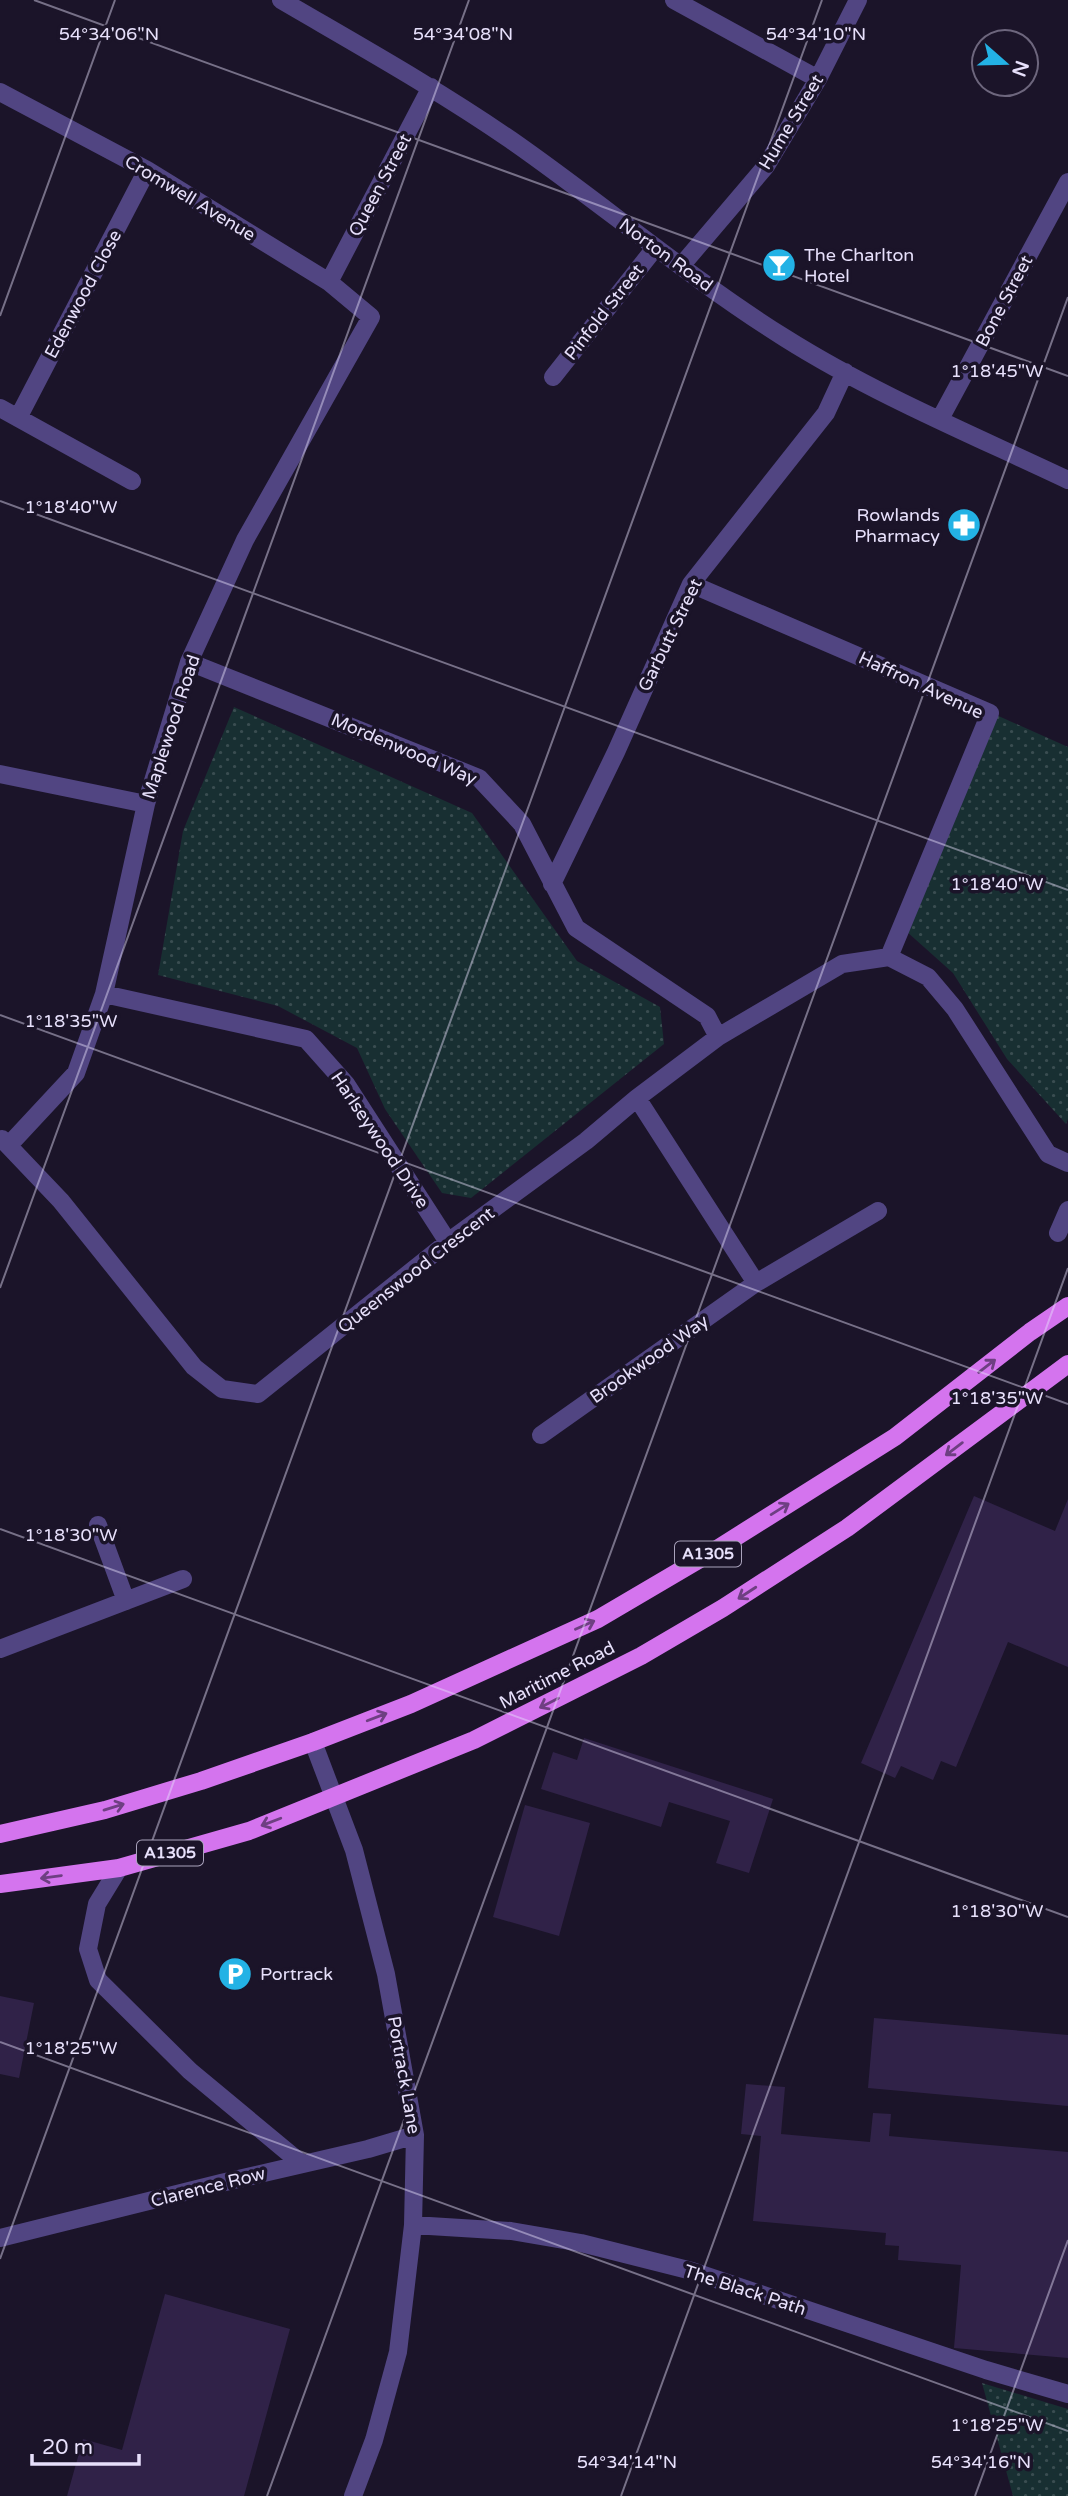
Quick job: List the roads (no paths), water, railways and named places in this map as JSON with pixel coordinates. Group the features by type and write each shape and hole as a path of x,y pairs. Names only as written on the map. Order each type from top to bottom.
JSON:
{"main road":[{"name":"Maritime Road","path":"0,1834 105,1810 201,1781 313,1742 411,1704 598,1619 717,1549 895,1437 1030,1332 1068,1306"},
{"name":"Maritime Road","path":"0,1884 119,1868 248,1831 474,1740 641,1656 723,1608 848,1528 1068,1364"}],"street":[{"name":"Norton Road","path":"281,0 313,8 512,141 655,248 785,338 845,372 1068,480"},
{"path":"674,0 818,79"},
{"name":"Hume Street","path":"681,266 766,166 818,79 858,0"},
{"name":"Queen Street","path":"329,282 431,87"},
{"name":"Cromwell Avenue","path":"0,92 147,170 329,282 371,317"},
{"name":"Edenwood Close","path":"18,418 147,170"},
{"name":"Bone Street","path":"940,419 1068,182"},
{"name":"Pinfold Street","path":"553,377 655,248"},
{"name":"Maplewood Road","path":"5,1141 76,1073 104,994 145,804 189,662 245,540 371,317"},
{"name":"Garbutt Street","path":"552,884 616,751 691,584 826,413 845,372"},
{"path":"0,408 132,481"},
{"name":"Haffron Avenue","path":"691,584 990,712 889,957"},
{"name":"Mordenwood Way","path":"189,662 479,778 522,824 576,928 707,1016 718,1037"},
{"path":"0,774 145,804"},
{"path":"889,957 928,977 955,1009 1048,1154 1068,1163"},
{"name":"Queenswood Crescent","path":"5,1141 61,1201 194,1367 222,1389 258,1394 448,1242 586,1141 637,1098 718,1037 842,964 889,957"},
{"name":"Harlseywood Drive","path":"104,994 306,1039 346,1084 448,1242"},
{"path":"637,1098 756,1283"},
{"path":"1058,1233 1068,1210"},
{"name":"Brookwood Way","path":"541,1435 756,1283 878,1211"},
{"path":"98,1525 126,1601"},
{"path":"0,1649 183,1579"},
{"name":"Portrack Lane","path":"313,1742 354,1850 386,1974 415,2136 413,2225 398,2352 374,2440 353,2496"},
{"path":"119,1868 97,1904 88,1949 98,1980 190,2071 302,2164"},
{"name":"Clarence Row","path":"0,2238 415,2136"},
{"name":"The Black Path","path":"413,2225 511,2231 569,2241 692,2271 986,2370 1068,2394"}],"place":[{"name":"The Charlton Hotel","path":"779,265"},
{"name":"Rowlands Pharmacy","path":"964,525"},
{"name":"Portrack","path":"235,1974"}]}
